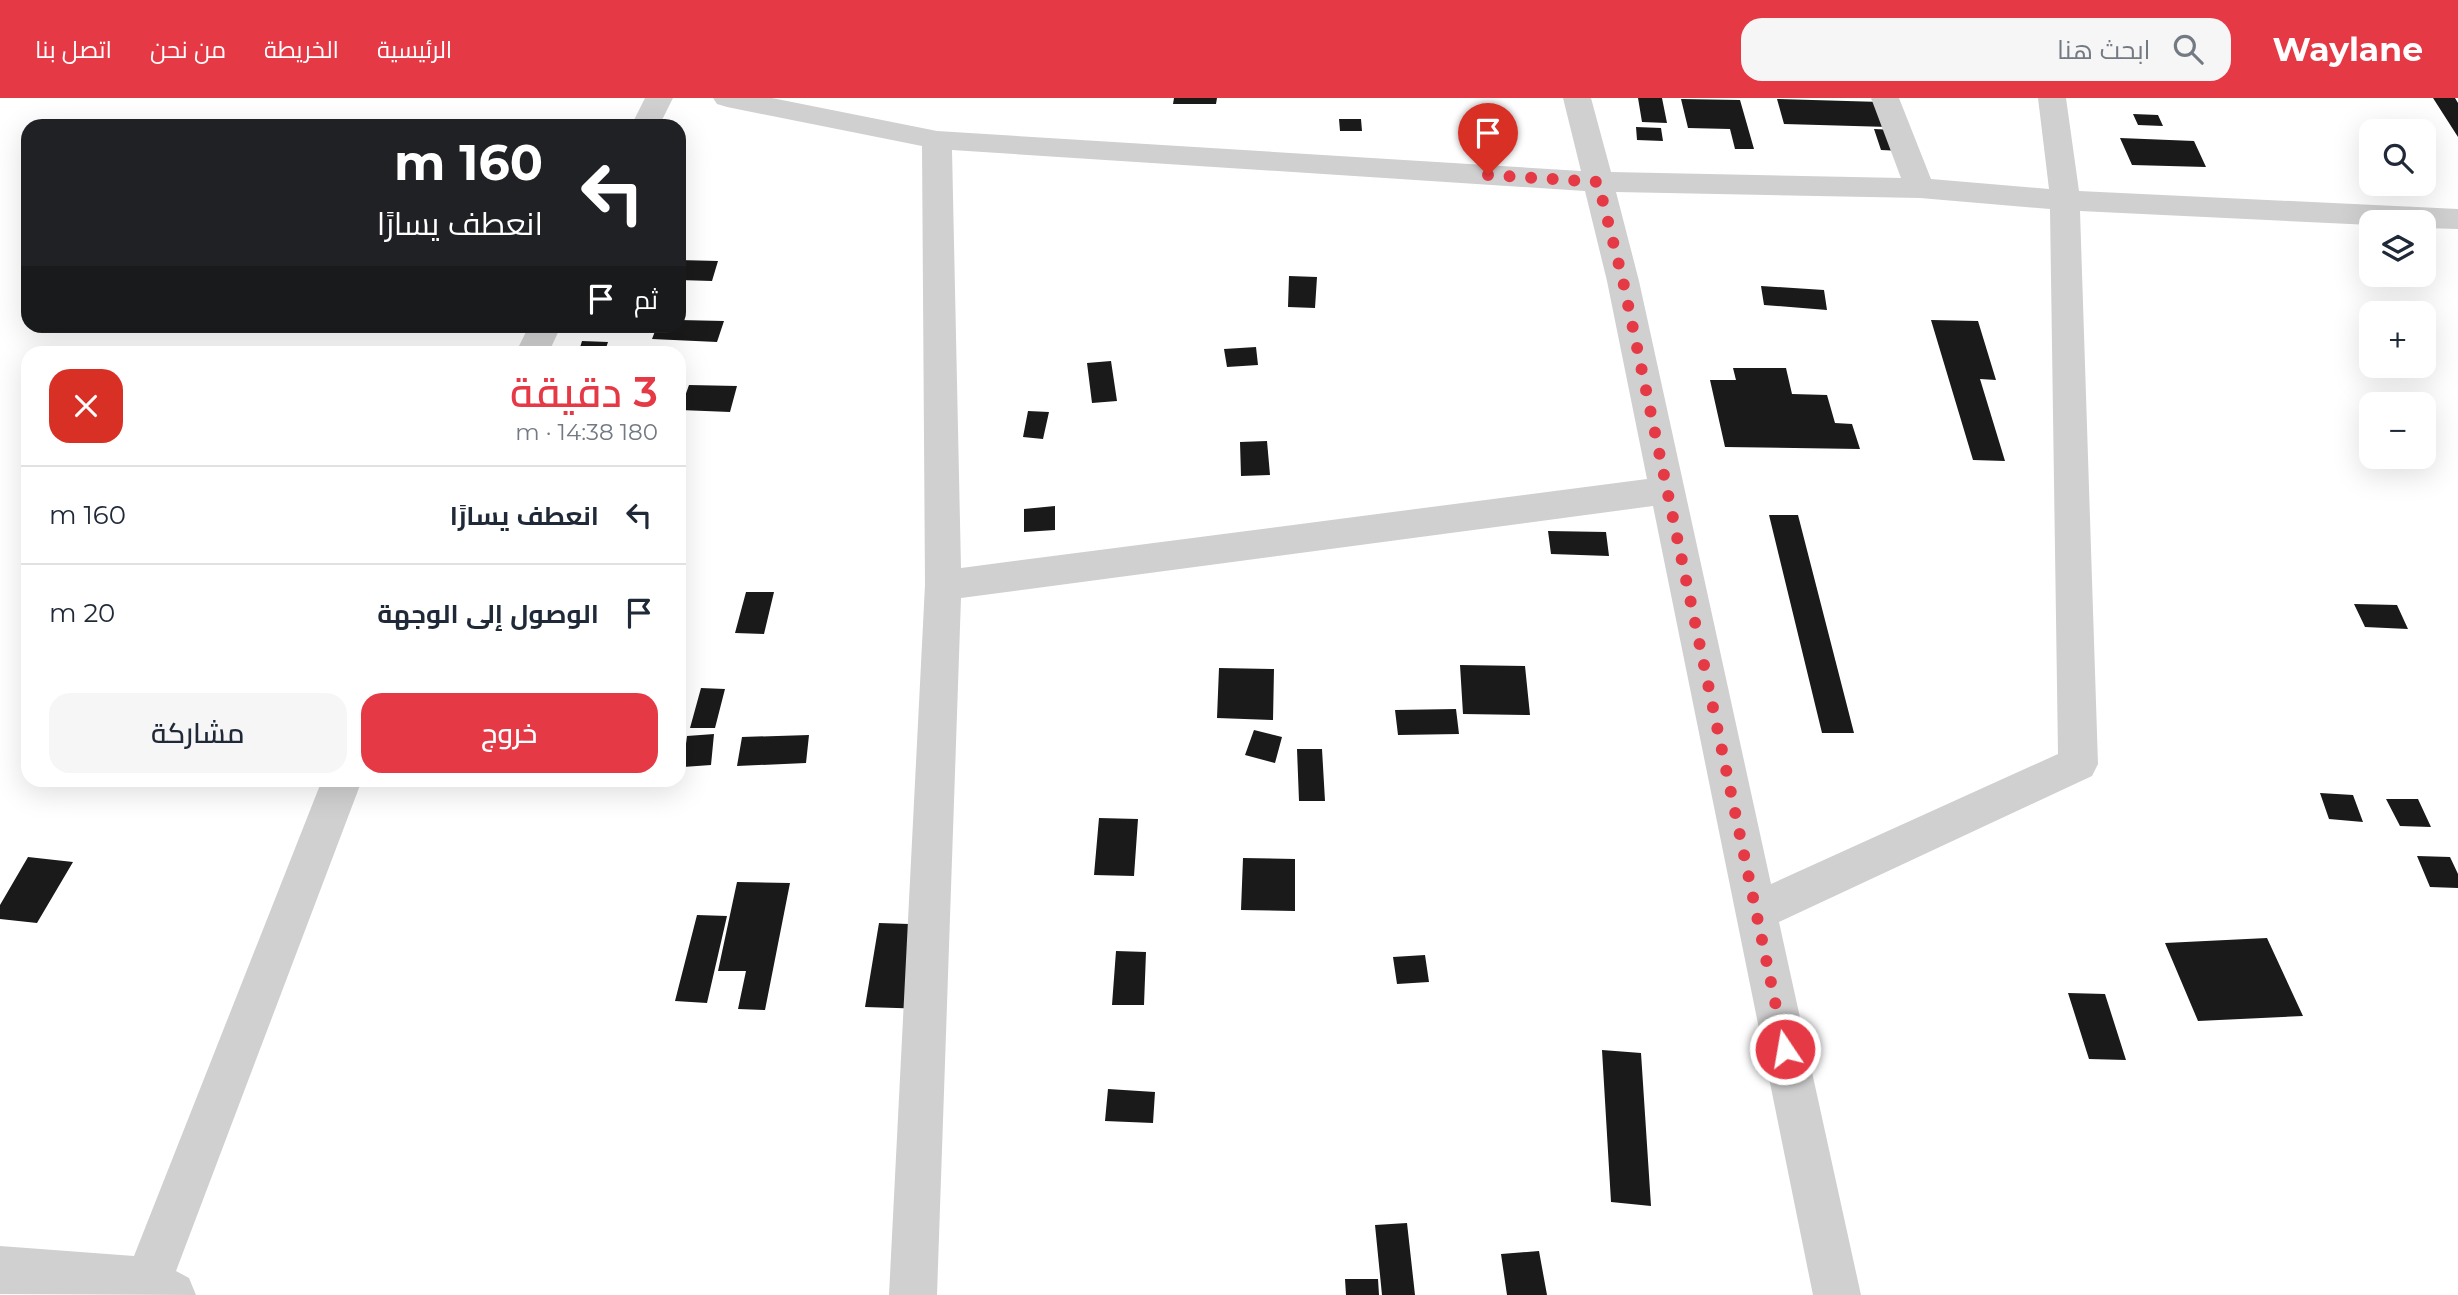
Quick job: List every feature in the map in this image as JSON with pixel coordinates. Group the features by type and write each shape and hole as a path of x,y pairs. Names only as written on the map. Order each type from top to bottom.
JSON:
{"street":[{"path":"648,119 659,98"},
{"path":"727,98 937,140 1598,182 1920,188 2065,200 2458,219"},
{"path":"1577,98 1623,281 1837,1295"},
{"path":"1885,98 1920,188"},
{"path":"1756,912 2078,764 2065,200 2052,98"},
{"path":"913,1295 943,584 937,140"},
{"path":"943,584 1667,490"},
{"path":"0,1270 154,1290 339,787"}],"building":[{"path":"1174,98 1217,98 1216,104 1173,104"},
{"path":"1638,98 1662,98 1667,123 1642,122"},
{"path":"2433,98 2455,98 2458,103 2458,137"},
{"path":"1681,99 1740,100 1754,149 1735,149 1730,129 1688,128"},
{"path":"1777,99 1881,102 1889,127 1784,124"},
{"path":"2133,114 2158,115 2163,126 2138,125"},
{"path":"1339,119 1361,119 1362,131 1340,131"},
{"path":"1636,127 1661,128 1663,141 1637,140"},
{"path":"1874,129 1895,130 1902,151 1881,150"},
{"path":"2120,138 2194,141 2206,167 2132,165"},
{"path":"686,260 718,261 712,281 686,280"},
{"path":"1289,276 1317,277 1315,308 1288,307"},
{"path":"1761,286 1824,290 1827,310 1764,305"},
{"path":"686,320 724,321 717,342 652,339 654,333 686,333"},
{"path":"1931,320 1978,321 1996,380 1980,379 2005,461 1973,460"},
{"path":"582,341 608,342 607,346 580,346"},
{"path":"1256,347 1258,365 1227,367 1224,349"},
{"path":"1111,361 1117,401 1092,403 1087,363"},
{"path":"1733,368 1786,368 1792,394 1827,395 1835,423 1852,424 1860,449 1725,447 1710,380 1736,380"},
{"path":"689,385 737,386 730,412 686,410"},
{"path":"1028,411 1049,412 1043,439 1023,437"},
{"path":"1267,441 1270,475 1241,476 1240,442"},
{"path":"1055,506 1055,530 1024,532 1024,509"},
{"path":"1769,515 1798,515 1854,733 1822,733"},
{"path":"1548,531 1606,532 1609,556 1551,554"},
{"path":"746,592 774,592 764,634 735,633"},
{"path":"2354,604 2397,605 2408,629 2365,627"},
{"path":"1460,665 1525,666 1530,715 1463,714"},
{"path":"1219,668 1274,669 1273,720 1217,718"},
{"path":"701,688 725,689 715,728 690,728"},
{"path":"1456,709 1459,734 1398,735 1395,710"},
{"path":"1254,730 1282,737 1275,763 1245,755"},
{"path":"714,734 711,765 686,767 687,736"},
{"path":"809,735 806,763 737,766 742,737"},
{"path":"1297,749 1322,749 1325,801 1299,801"},
{"path":"2320,793 2353,795 2363,822 2329,819"},
{"path":"2386,799 2418,799 2431,827 2400,826"},
{"path":"1099,818 1138,819 1134,876 1094,875"},
{"path":"2417,856 2450,857 2458,874 2458,888 2430,887"},
{"path":"28,857 73,862 37,923 0,919 0,905"},
{"path":"1243,858 1295,859 1295,911 1241,910"},
{"path":"737,882 790,883 765,1010 738,1009 746,971 718,971"},
{"path":"697,915 727,916 707,1003 675,1001"},
{"path":"879,923 939,925 928,1009 865,1007"},
{"path":"2267,938 2303,1016 2198,1021 2165,943"},
{"path":"1116,951 1146,952 1144,1005 1112,1005"},
{"path":"1425,955 1429,982 1397,984 1393,957"},
{"path":"2068,993 2105,994 2126,1060 2089,1059"},
{"path":"1602,1050 1641,1053 1651,1206 1611,1202"},
{"path":"1108,1089 1155,1092 1153,1123 1105,1121"},
{"path":"1407,1223 1415,1295 1382,1295 1375,1225"},
{"path":"1539,1251 1547,1295 1507,1295 1501,1254"},
{"path":"1345,1279 1378,1279 1379,1295 1346,1295"}],"route":[{"path":"1488,175 1598,182 1623,281 1785,1049"}]}
